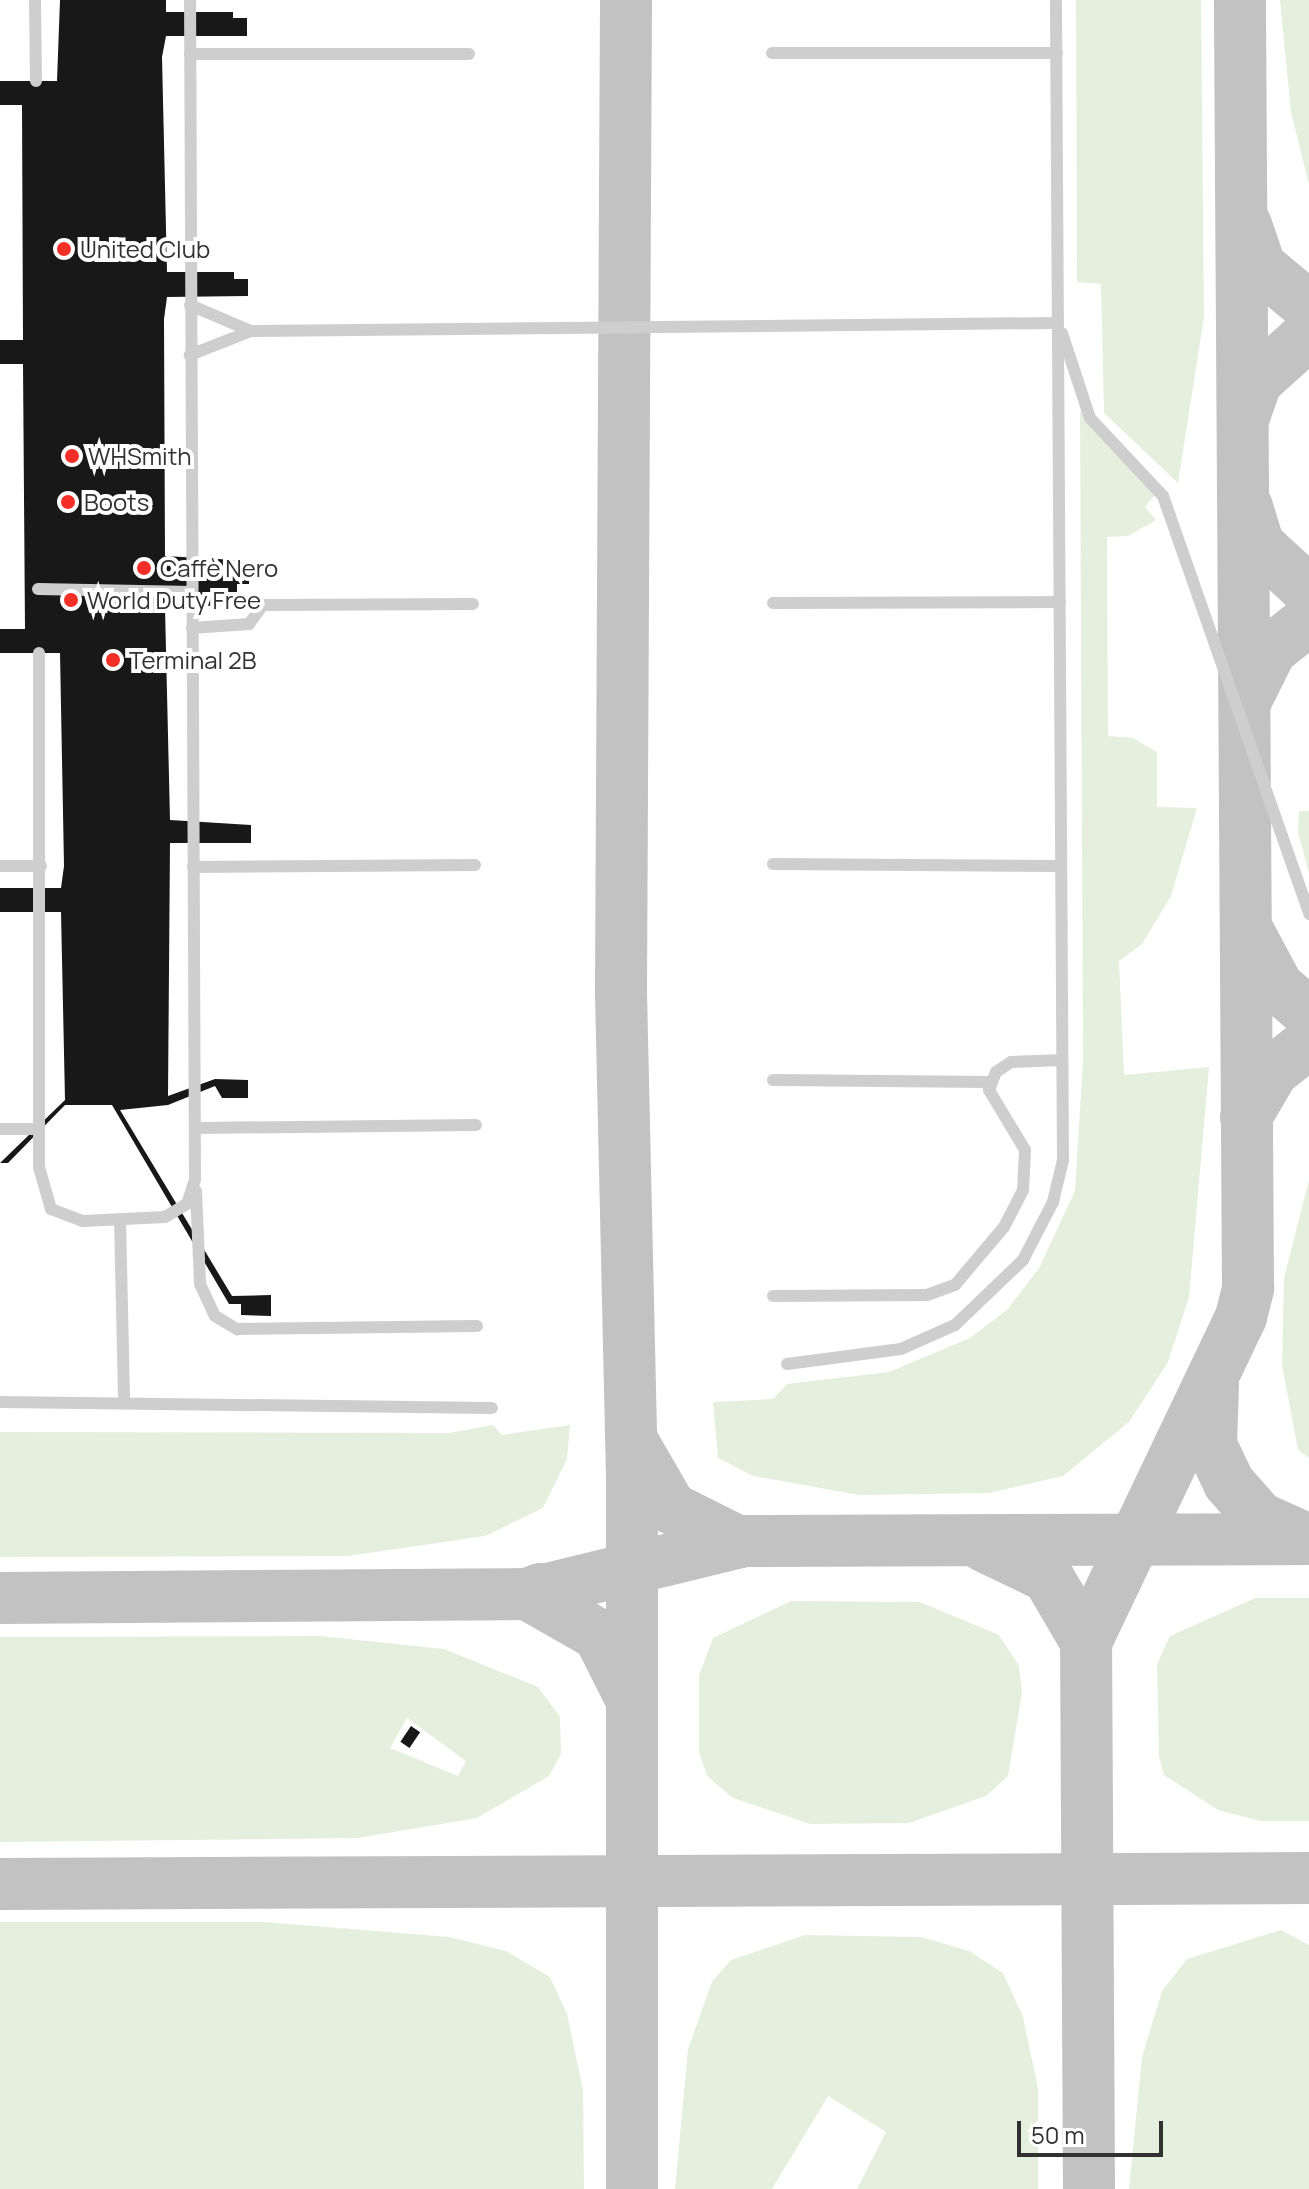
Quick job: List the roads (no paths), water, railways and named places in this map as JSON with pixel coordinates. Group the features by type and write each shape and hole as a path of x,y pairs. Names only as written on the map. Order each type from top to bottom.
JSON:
{"lane":[{"path":"35,0 36,81"},
{"path":"190,0 195,1179 200,1284 215,1316 237,1329 477,1326"},
{"path":"787,1364 930,1339 1002,1285 1053,1202 1063,1160 1056,0"},
{"path":"772,53 1057,53"},
{"path":"190,54 469,54"},
{"path":"190,305 251,331"},
{"path":"190,355 251,331 1058,323"},
{"path":"1058,323 1090,418 1163,496 1309,914"},
{"path":"38,589 192,592"},
{"path":"773,603 1060,602"},
{"path":"192,628 249,624 263,605 473,604"},
{"path":"39,653 39,1167 51,1209 83,1221 165,1217 187,1204 195,1179"},
{"path":"773,864 1061,866"},
{"path":"193,867 475,865"},
{"path":"0,866 41,866"},
{"path":"773,1296 927,1295 955,1285 1004,1227 1023,1190 1025,1150 989,1090 992,1082 1011,1062 1062,1060"},
{"path":"773,1080 992,1082"},
{"path":"195,1128 476,1125"},
{"path":"0,1129 39,1129"},
{"path":"120,1220 124,1400"},
{"path":"0,1402 124,1400 492,1408"}],"place":[{"name":"United Club","path":"64,249"},
{"name":"WHSmith","path":"72,456"},
{"name":"Boots","path":"68,502"},
{"name":"Caffè Nero","path":"144,568"},
{"name":"World Duty Free","path":"71,600"},
{"name":"Terminal 2B","path":"113,660"}]}
